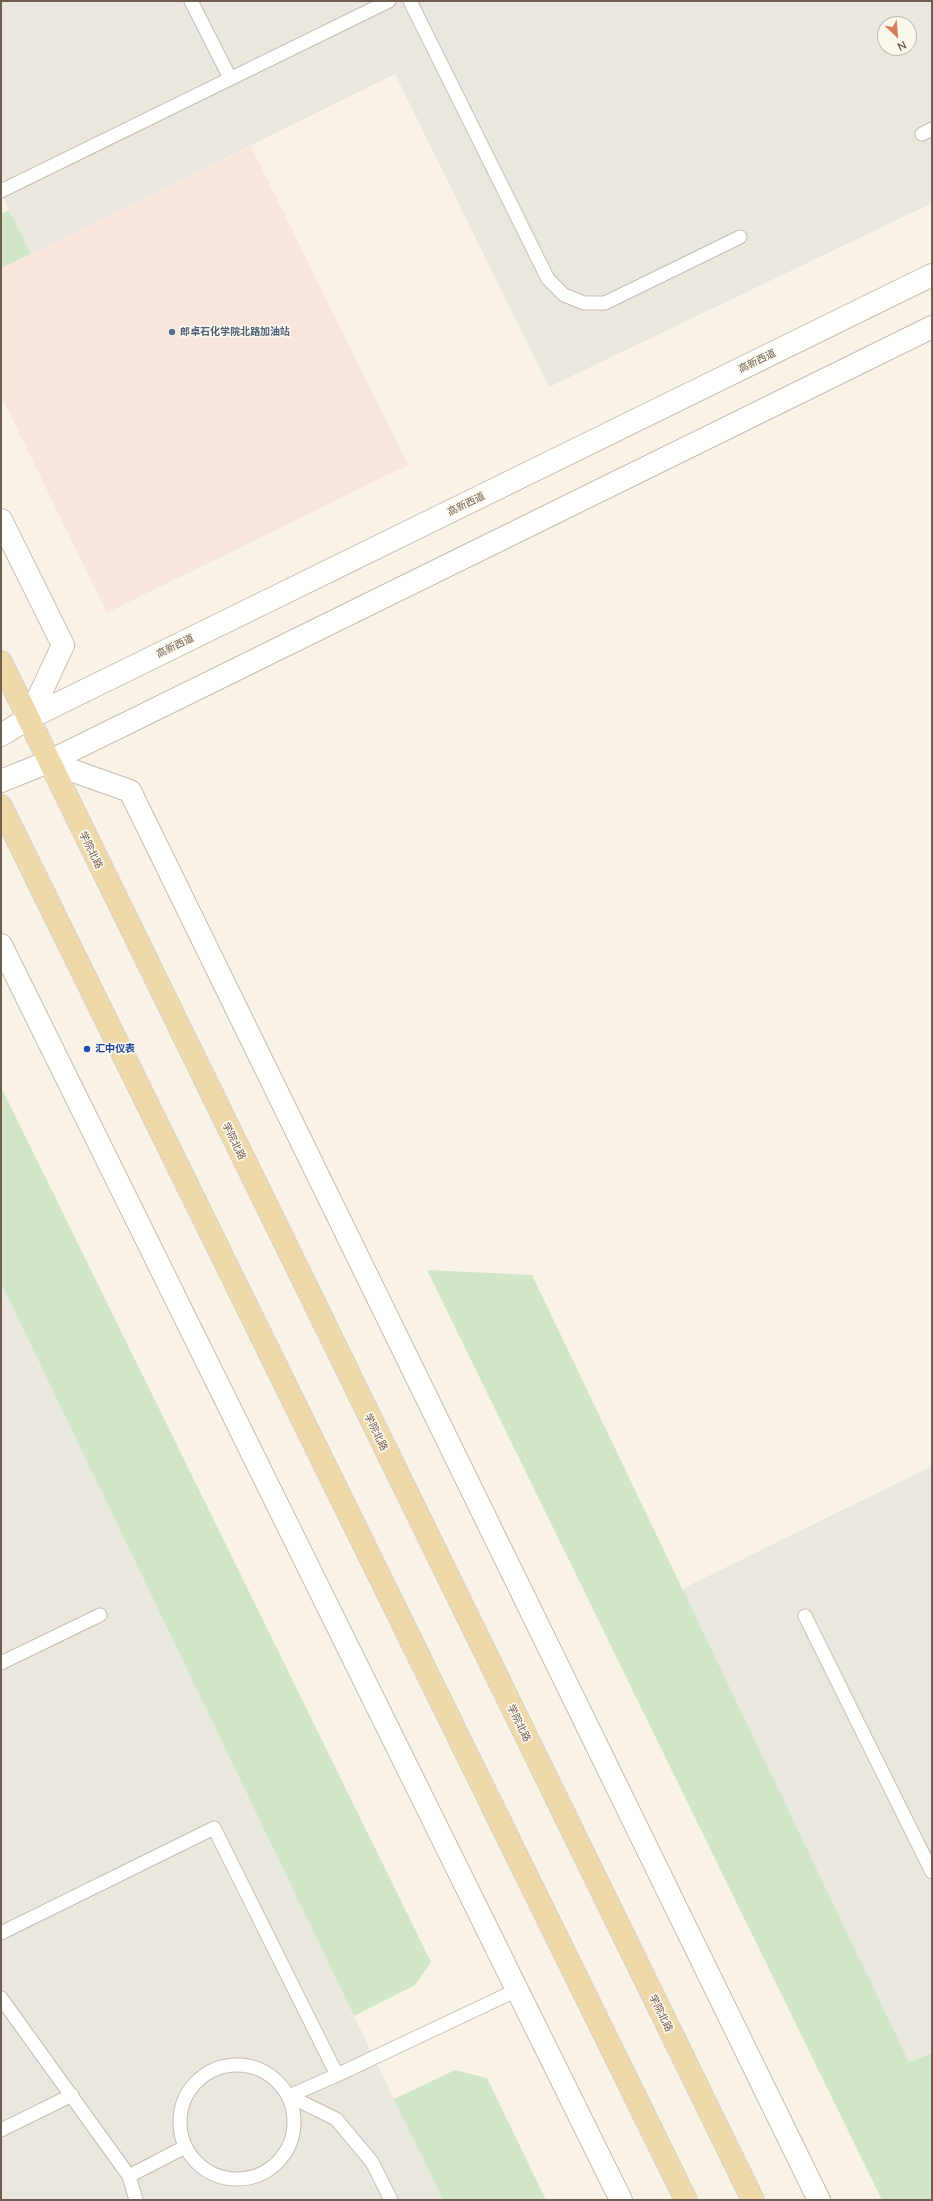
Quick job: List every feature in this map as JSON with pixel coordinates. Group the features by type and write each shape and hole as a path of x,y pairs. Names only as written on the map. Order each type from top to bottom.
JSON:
{"main road":[{"name":"学院北路","path":"1,662 48,762 752,2200"},
{"path":"1,806 686,2200"}],"street":[{"name":"高新西道","path":"1,735 28,718 932,275"},
{"path":"1,781 48,762 932,327"},
{"path":"1,520 64,645 28,718"},
{"path":"48,762 130,791 819,2200"},
{"path":"1,945 621,2200"}],"lane":[{"path":"191,1 230,78"},
{"path":"1,191 388,1"},
{"path":"410,1 548,279 564,295 584,303 606,303 740,237"},
{"path":"1,1662 100,1615"},
{"path":"805,1616 932,1872"},
{"path":"1,1933 214,1828 337,2075"},
{"path":"289,2096 517,1990"},
{"path":"1,1998 129,2176 136,2200"},
{"path":"228,2064 247,2064 264,2070 278,2081 289,2096 294,2113 294,2131 289,2148 278,2163 263,2174 246,2179 228,2179 210,2173 196,2162 185,2147 180,2130 182,2106 186,2095 197,2080 211,2070 228,2064"},
{"path":"1,2130 72,2095"},
{"path":"289,2096 336,2120 372,2162 391,2200"},
{"path":"129,2176 185,2147"}],"shaded area":[{"path":"1,1 932,1 932,203 549,387 395,74 31,254 1,193"},
{"name":"郎卓石化学院北路加油站","path":"251,146 408,465 107,613 1,396 1,268"},
{"path":"1,1283 394,2099 443,2200 1,2200"},
{"path":"932,1466 932,2052 909,2062 682,1589"}],"green space":[{"path":"9,210 31,254 1,268 1,214"},
{"path":"1,1087 431,1962 415,1985 354,2016 1,1283"},
{"path":"427,1270 532,1275 909,2062 932,2053 932,2200 882,2200"},
{"path":"455,2070 487,2078 546,2200 443,2200 394,2099"}],"place":[{"name":"郎卓石化学院北路加油站","path":"172,332"},
{"name":"汇中仪表","path":"87,1049"}]}
